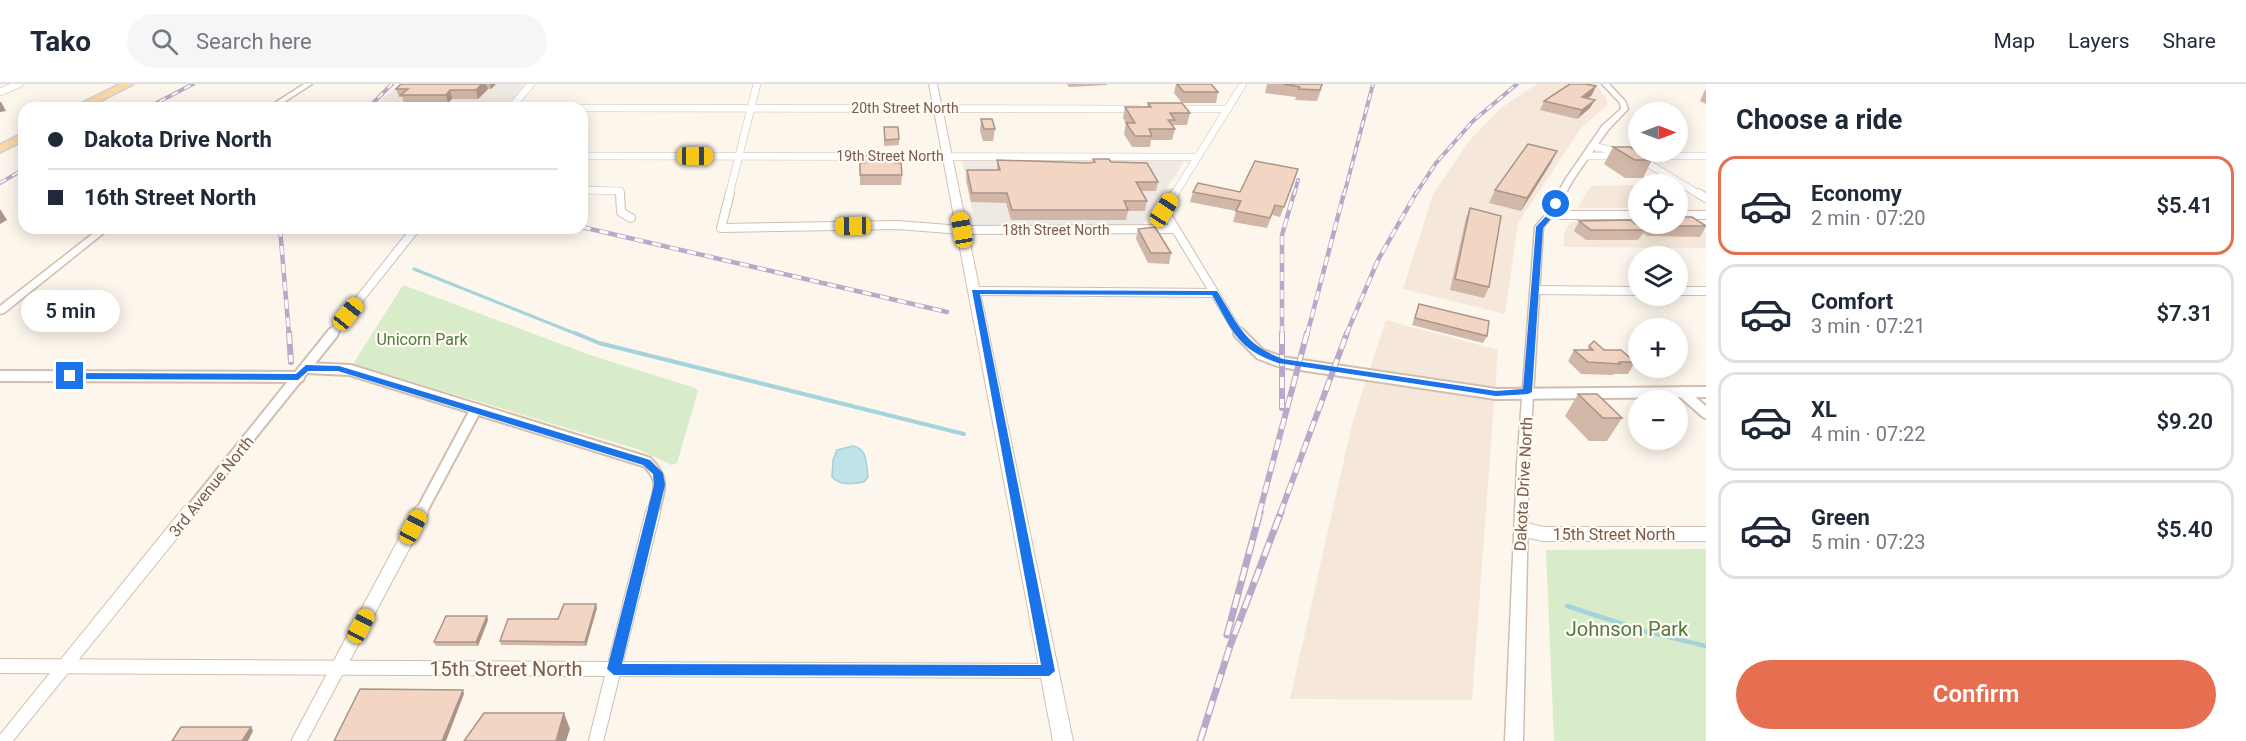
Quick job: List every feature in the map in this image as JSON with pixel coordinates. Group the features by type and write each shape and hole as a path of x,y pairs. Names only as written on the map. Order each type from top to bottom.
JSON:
{"main road":[{"path":"90,102 128,84"},
{"path":"933,84 1063,741"},
{"path":"0,149 18,139"}],"street":[{"path":"0,92 19,84"},
{"path":"280,102 309,84"},
{"path":"516,102 531,84"},
{"path":"739,156 757,84"},
{"path":"1243,84 1164,210 1242,338 1251,347 1260,354 1281,362 1496,394 1628,392"},
{"name":"Dakota Drive North","path":"1514,741 1523,465 1539,227 1550,215 1566,184 1605,128 1625,109 1623,102 1605,84"},
{"name":"20th Street North","path":"588,108 1147,109"},
{"path":"1171,109 1228,109"},
{"path":"1592,146 1628,154"},
{"name":"19th Street North","path":"588,156 1198,157"},
{"name":"18th Street North","path":"739,156 721,228 897,225 962,230 1175,229"},
{"path":"1586,156 1628,156"},
{"path":"1688,156 1706,156"},
{"path":"1646,162 1706,198"},
{"path":"588,190 620,191 621,212 631,218"},
{"path":"1550,215 1628,215"},
{"path":"1688,215 1706,215"},
{"path":"0,311 98,234"},
{"name":"3rd Avenue North","path":"4,741 411,234"},
{"path":"1534,290 1628,291"},
{"path":"975,291 1214,293"},
{"path":"1688,291 1706,291"},
{"path":"0,376 350,370 647,462 658,473 660,485 596,741"},
{"path":"1688,392 1706,392"},
{"path":"1688,397 1706,413"},
{"path":"299,741 476,409"},
{"name":"15th Street North","path":"1522,529 1543,534 1706,534"},
{"name":"15th Street North","path":"0,666 1049,671"}],"shaded area":[{"path":"400,84 525,84 510,102 379,102"},
{"path":"1537,84 1596,84 1607,100 1607,105 1581,128 1518,223 1505,314 1403,289 1433,194 1470,140 1501,108"},
{"path":"962,160 1185,160 1143,224 975,225"},
{"path":"1628,185 1628,208 1577,208 1591,186"},
{"path":"1570,222 1628,222 1628,234 1688,234 1689,222 1706,233 1706,248 1688,248 1688,246 1564,247 1564,234"},
{"path":"1386,320 1498,350 1472,700 1290,699 1353,420"}],"green space":[{"name":"Unicorn Park","path":"403,285 590,355 695,388 698,391 677,463 671,465 640,450 353,364"},
{"name":"Johnson Park","path":"1706,549 1706,741 1554,741 1546,550"}],"water":[{"path":"853,446 864,453 868,477 864,482 851,484 839,482 832,477 833,460 837,450"}],"building":[{"path":"401,84 482,84 476,90 450,90 446,95 401,95 408,89 396,89"},
{"path":"1177,84 1211,84 1218,92 1184,92"},
{"path":"1283,84 1322,84 1320,90 1299,89 1300,87"},
{"path":"1570,84 1596,86 1582,97 1595,100 1582,110 1544,101"},
{"path":"1148,103 1182,103 1190,113 1170,113 1175,120 1168,120 1175,129 1149,129 1152,136 1135,136 1126,123 1135,123 1125,107 1151,107"},
{"path":"981,119 992,119 995,129 984,129"},
{"path":"884,127 898,127 899,139 885,140"},
{"path":"1528,144 1557,151 1527,198 1495,190"},
{"path":"1613,147 1628,147 1628,156"},
{"path":"865,156 894,156 895,163 901,163 902,175 860,175 860,163 865,163"},
{"path":"1093,159 1147,163 1158,182 1136,182 1147,201 1124,201 1128,210 1012,210 1007,193 972,193 967,170 1000,170 997,160 1089,163 1095,162"},
{"path":"1255,161 1298,169 1284,207 1275,205 1270,218 1236,211 1241,201 1193,192 1198,183 1240,192"},
{"path":"1470,208 1501,216 1489,287 1455,279"},
{"path":"1688,217 1692,217 1706,226 1688,226"},
{"path":"1628,220 1628,230 1591,230 1579,221"},
{"path":"1155,227 1171,253 1151,253 1138,229"},
{"path":"1419,304 1489,321 1487,336 1415,318"},
{"path":"1594,341 1604,350 1621,350 1628,356 1628,362 1619,362 1620,364 1588,362 1574,350 1593,350 1589,346"},
{"path":"1578,394 1597,394 1622,418 1603,418"},
{"path":"564,604 596,604 585,642 500,641 508,619 558,619"},
{"path":"446,616 487,616 476,642 434,642"},
{"path":"360,689 463,690 442,741 334,741"},
{"path":"484,713 564,713 556,741 464,741"},
{"path":"181,727 251,727 242,741 172,741"}],"waterway":[{"path":"414,269 579,335"},
{"path":"575,333 599,343 964,434"},
{"path":"1567,606 1644,631 1706,646"}],"railway":[{"path":"158,102 193,84"},
{"path":"374,102 392,84"},
{"path":"1344,195 1373,84"},
{"path":"1415,195 1436,163 1473,121 1517,84"},
{"path":"0,183 18,172"},
{"path":"1294,195 1298,180"},
{"path":"1282,408 1282,235 1294,193"},
{"path":"1307,335 1344,193"},
{"path":"1346,335 1378,260 1416,193"},
{"path":"588,228 947,312"},
{"path":"281,234 289,335"},
{"path":"289,333 291,362"},
{"path":"1259,514 1307,333"},
{"path":"1280,514 1347,333"},
{"path":"1227,635 1260,512"},
{"path":"1200,741 1230,646 1281,512"}],"route":[{"path":"70,376 298,377 306,368 350,370 647,462 658,473 660,485 614,669 1049,671 975,291 1214,293 1242,338 1260,354 1281,362 1496,394 1528,392 1539,227 1556,204"}]}
